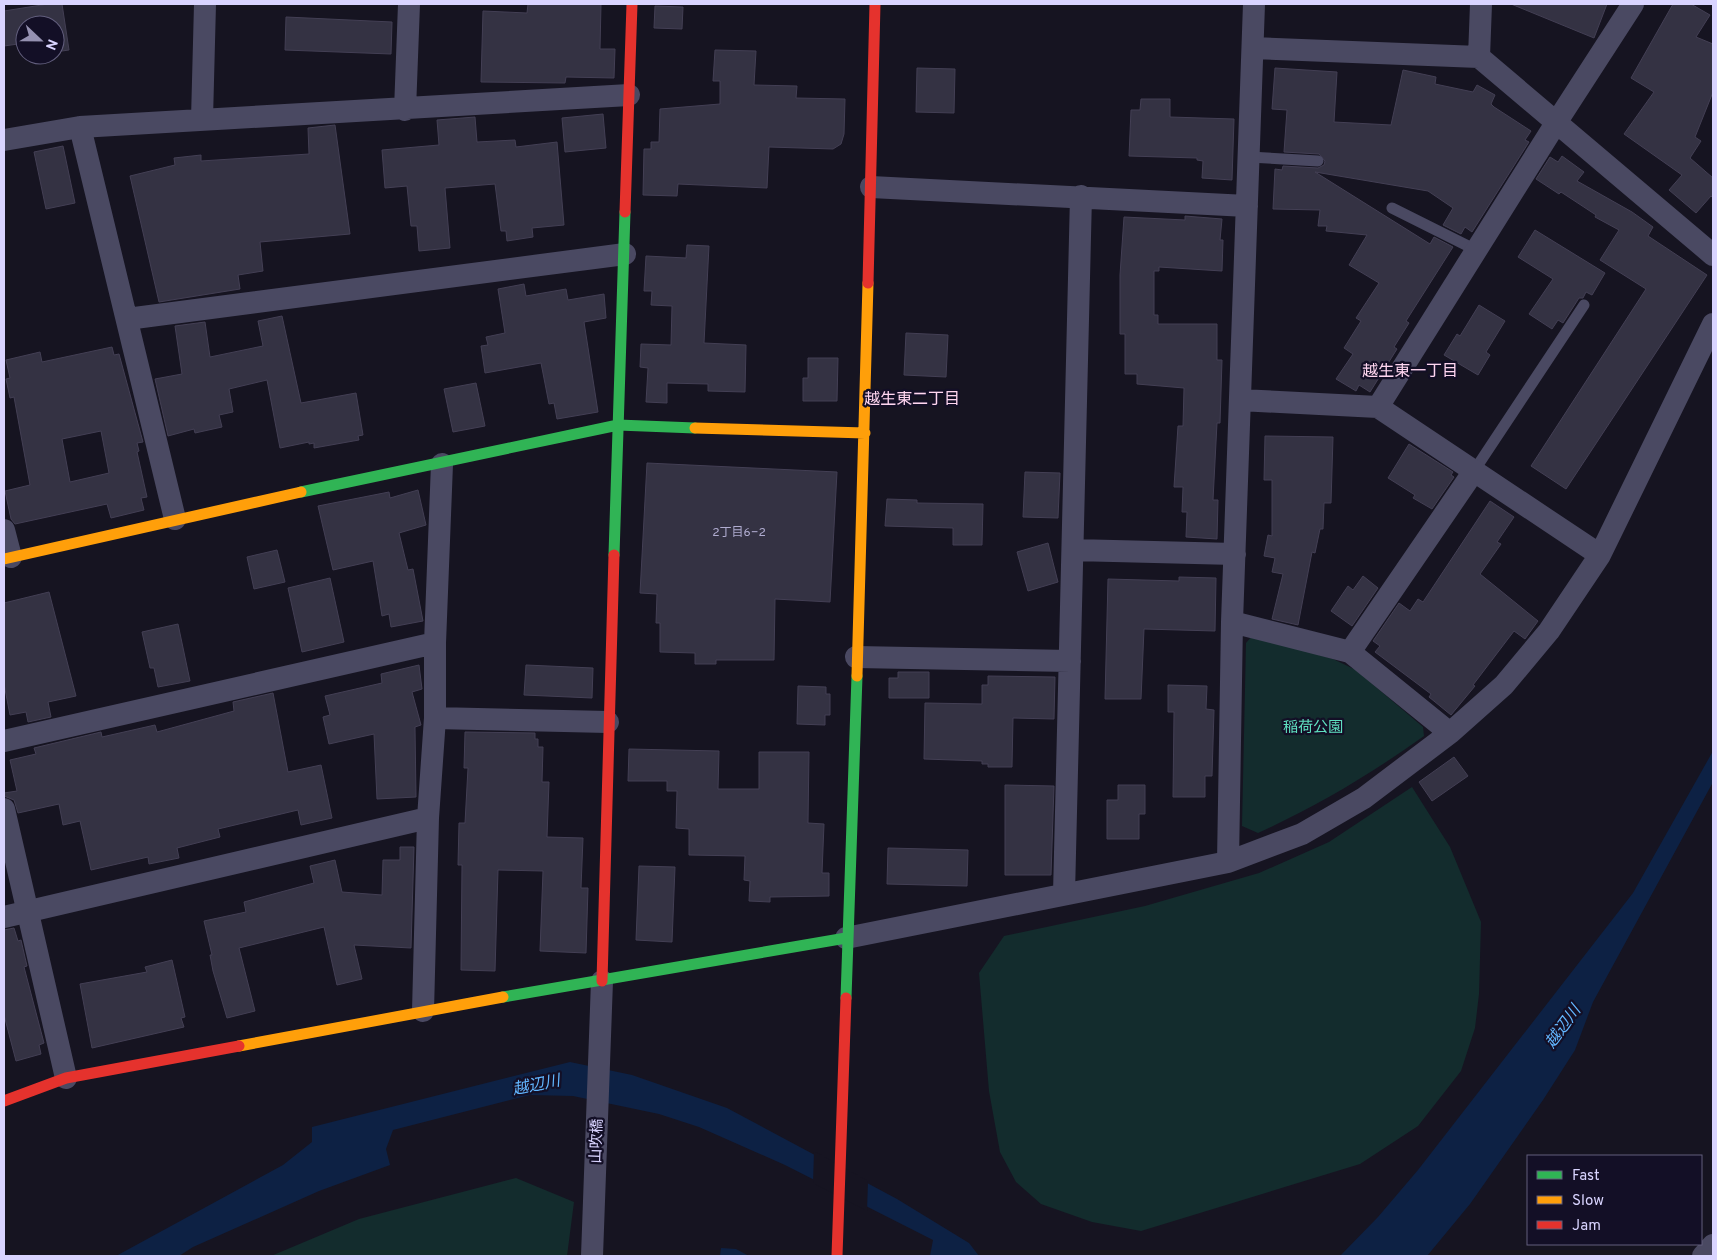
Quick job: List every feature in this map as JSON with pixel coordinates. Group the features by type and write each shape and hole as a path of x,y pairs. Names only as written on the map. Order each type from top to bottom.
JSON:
{"street":[{"path":"202,119 205,4"},
{"path":"405,110 409,4"},
{"path":"602,981 608,722 632,4"},
{"path":"837,1256 846,938 865,433 875,4"},
{"path":"1228,862 1232,622 1254,4"},
{"path":"1480,56 1481,4"},
{"path":"1378,406 1633,4"},
{"path":"1253,48 1480,56 1556,123 1713,255"},
{"path":"4,140 80,127 202,119 405,110 629,95"},
{"path":"80,127 175,519"},
{"path":"871,187 1081,196 1247,206"},
{"path":"1064,894 1081,196"},
{"path":"127,319 625,254"},
{"path":"4,1100 66,1078 423,1011 846,938 1228,862 1302,834 1348,807 1450,733 1504,685 1549,632 1600,555 1713,324"},
{"path":"1240,400 1378,406 1600,555"},
{"path":"4,530 8,558 175,519 442,464 618,424 865,433"},
{"path":"423,1011 428,818 436,718 435,642 442,464"},
{"path":"1350,652 1474,471"},
{"path":"1072,550 1235,554"},
{"path":"1232,622 1350,652 1450,733"},
{"path":"4,741 435,642"},
{"path":"856,657 1070,661"},
{"path":"436,718 608,722"},
{"path":"4,809 66,1078"},
{"path":"4,917 428,818"},
{"name":"山吹橋","path":"592,1256 602,981"},
{"path":"1703,1256 1713,1245"}],"lane":[{"path":"1249,157 1318,161"},
{"path":"1392,208 1476,250"},
{"path":"1474,471 1584,305"}],"green space":[{"name":"稲荷公園","path":"1252,636 1333,659 1356,670 1423,727 1424,736 1343,789 1280,823 1258,833 1242,826 1246,643"},
{"path":"1412,787 1450,847 1481,922 1479,994 1475,1028 1461,1071 1418,1126 1360,1164 1141,1231 1092,1222 1041,1204 1016,1182 1000,1152 989,1091 979,973 1004,936 1145,906 1259,873 1329,842"},
{"path":"516,1178 574,1202 567,1256 271,1256 359,1219"}],"water":[{"name":"越辺川","path":"1713,751 1713,782 1593,1002 1575,1050 1543,1100 1470,1204 1427,1256 1340,1256 1378,1217 1418,1170 1633,893"},
{"name":"越辺川","path":"570,1062 632,1075 727,1108 897,1199 969,1243 979,1256 930,1256 933,1240 785,1165 699,1127 659,1114 573,1096 530,1095 393,1130 386,1149 390,1165 319,1191 193,1247 179,1256 116,1256 283,1165 312,1142 312,1127"},
{"path":"721,1248 736,1249 749,1256 720,1256"}],"pier":[{"path":"814,1151 868,1181 867,1211 813,1183"}],"building":[{"path":"48,4 62,4 64,15 15,15 15,44 4,46 4,11"},
{"path":"528,4 601,4 600,49 615,49 614,78 566,77 565,83 481,82 483,11 527,13"},
{"path":"1511,4 1607,4 1594,38"},
{"path":"1673,4 1691,4 1710,15 1696,37 1713,44 1713,92 1695,137 1701,141 1690,158 1713,178 1713,198 1711,196 1696,213 1669,190 1682,175 1624,134 1654,92 1631,78"},
{"path":"655,6 683,7 682,29 654,28"},
{"path":"286,17 392,22 391,54 285,50"},
{"path":"65,24 69,50 65,51"},
{"path":"715,50 756,51 754,85 797,86 796,98 845,99 844,134 841,144 833,149 769,147 767,188 678,184 677,196 643,195 644,149 651,149 651,142 659,142 660,109 720,104 720,81 713,81"},
{"path":"917,68 955,69 954,113 916,112"},
{"path":"1275,68 1337,72 1334,122 1391,125 1403,70 1436,77 1435,84 1473,92 1477,85 1495,95 1491,104 1494,107 1531,131 1525,140 1529,142 1472,232 1465,227 1461,234 1443,225 1453,208 1428,191 1315,172 1430,244 1434,237 1453,247 1406,321 1409,323 1394,347 1397,349 1370,392 1359,385 1356,391 1336,379 1353,354 1344,348 1361,321 1356,318 1379,283 1349,265 1367,235 1326,231 1327,226 1318,226 1320,210 1273,209 1275,169 1282,170 1283,166 1318,168 1324,165 1325,161 1319,154 1284,152 1287,110 1272,109"},
{"path":"1141,99 1170,99 1170,117 1234,119 1232,180 1202,178 1203,161 1197,160 1197,158 1129,156 1131,110 1140,110"},
{"path":"603,114 606,148 565,152 562,118"},
{"path":"475,117 477,142 515,140 516,147 557,142 564,225 532,228 533,237 507,241 506,231 501,231 495,184 445,188 450,248 419,251 417,226 411,226 407,186 385,188 382,150 439,145 437,120"},
{"path":"335,125 350,234 260,242 263,271 238,275 240,289 159,302 130,176 175,165 174,158 201,155 201,161 309,154 308,128"},
{"path":"63,146 75,203 46,209 34,152"},
{"path":"1562,156 1584,172 1577,181 1632,212 1653,227 1648,236 1707,275 1566,489 1531,466 1646,289 1600,260 1619,230 1595,217 1596,215 1561,192 1559,194 1536,179 1550,157 1558,162"},
{"path":"1185,216 1222,219 1220,240 1223,240 1222,271 1159,267 1159,271 1154,271 1154,315 1158,315 1158,324 1217,324 1217,360 1222,360 1220,423 1217,423 1213,500 1218,500 1217,539 1186,537 1187,512 1182,512 1183,487 1174,487 1178,426 1183,426 1184,388 1137,384 1137,374 1125,374 1125,334 1120,334 1120,275 1124,217 1185,220"},
{"path":"1535,230 1605,273 1592,295 1586,292 1583,298 1579,298 1563,323 1558,320 1552,329 1529,314 1553,279 1518,257"},
{"path":"687,245 709,246 704,343 746,345 745,392 708,391 708,384 667,383 667,403 646,402 648,368 640,367 641,344 671,345 672,306 651,305 652,291 644,291 646,256 686,258"},
{"path":"524,284 526,296 566,289 568,300 604,294 606,318 584,322 598,412 557,419 554,403 549,404 541,363 485,373 481,346 488,345 486,337 505,333 498,289"},
{"path":"1479,305 1505,321 1486,352 1490,355 1478,375 1444,355 1457,334 1460,336"},
{"path":"282,316 301,403 356,393 363,435 358,436 359,440 314,448 314,443 309,444 309,442 280,448 267,380 229,389 233,412 219,415 222,427 195,433 194,429 168,436 155,379 182,374 175,326 205,322 210,357 263,346 258,321"},
{"path":"906,333 948,335 946,377 904,375"},
{"path":"112,347 114,355 119,354 143,442 137,443 139,451 137,452 147,497 141,498 144,510 111,518 107,504 15,524 11,519 5,491 30,485 14,397 10,398 6,379 10,378 6,360 40,352 42,362","holes":["101,431 109,473 70,482 62,439"]},
{"path":"808,358 838,358 837,401 803,401 803,378 808,378"},
{"path":"476,383 485,426 453,432 444,389"},
{"path":"1265,436 1333,437 1331,503 1324,503 1323,529 1320,529 1315,553 1312,552 1298,625 1272,619 1283,574 1272,572 1275,558 1264,556 1268,535 1272,536 1272,480 1264,480"},
{"path":"1409,444 1453,472 1451,475 1454,477 1432,509 1413,498 1415,495 1388,478"},
{"path":"647,463 837,472 830,602 775,599 774,660 716,660 716,664 695,664 695,653 660,652 660,623 656,623 657,594 640,593"},
{"path":"1025,472 1060,473 1058,518 1023,517"},
{"path":"418,490 426,525 399,533 408,570 413,569 423,621 391,627 389,614 382,616 373,561 333,570 318,506 389,492 390,498"},
{"path":"887,499 917,500 917,503 983,504 982,545 953,545 953,528 885,526"},
{"path":"1490,501 1514,517 1497,542 1501,544 1480,574 1538,621 1525,639 1514,631 1473,685 1475,686 1451,715 1429,697 1431,694 1375,652 1380,646 1373,641 1399,603 1410,611 1418,599 1423,602"},
{"path":"1048,543 1058,582 1028,591 1017,552"},
{"path":"277,550 285,582 254,589 247,557"},
{"path":"1363,576 1378,588 1352,626 1331,611 1348,586 1353,590"},
{"path":"1179,577 1216,578 1215,631 1144,629 1141,699 1105,699 1108,579 1179,581"},
{"path":"330,578 344,642 302,652 288,588"},
{"path":"49,592 76,696 48,702 51,717 28,722 26,712 10,715 4,684 4,603"},
{"path":"178,624 190,681 158,687 154,668 150,668 142,632"},
{"path":"419,665 422,689 412,692 421,725 415,727 416,797 377,799 374,734 329,744 323,717 330,715 325,696 382,683 381,674"},
{"path":"526,665 593,668 592,698 524,695"},
{"path":"898,672 929,672 929,698 889,698 889,678 898,678"},
{"path":"988,676 1055,677 1054,719 1013,718 1012,767 988,767 988,764 982,764 982,761 924,759 925,703 982,704 982,685 988,685"},
{"path":"1168,685 1207,686 1206,709 1214,710 1212,776 1205,776 1205,797 1173,797 1174,712 1168,712"},
{"path":"798,686 826,687 826,694 830,694 830,715 825,715 825,725 797,724"},
{"path":"273,693 288,772 321,765 332,818 301,825 298,810 218,829 220,837 177,848 179,858 149,864 148,857 91,870 80,821 63,825 59,804 18,813 14,800 4,796 4,793 17,791 10,760 36,754 34,748 101,732 102,737 155,725 157,732 234,711 233,702"},
{"path":"465,732 535,733 535,739 538,739 538,747 543,747 542,782 549,782 547,837 583,838 581,888 588,888 586,953 540,951 543,871 498,870 495,971 461,970 462,865 458,865 459,823 465,823 468,768 464,768"},
{"path":"629,749 719,751 718,789 759,789 759,752 809,752 808,823 824,824 822,873 829,873 829,896 770,897 770,902 749,901 750,881 744,880 745,856 689,855 689,829 676,828 677,791 667,791 667,781 628,781"},
{"path":"1454,757 1468,776 1432,801 1419,782"},
{"path":"1005,785 1054,786 1051,875 1005,875"},
{"path":"1118,785 1145,785 1145,814 1139,814 1139,839 1107,839 1107,800 1118,800"},
{"path":"400,847 414,847 411,948 354,945 362,979 337,985 324,927 239,948 255,1011 227,1018 213,971 210,955 212,955 204,921 246,912 244,902 314,883 310,866 335,860 342,892 382,895 383,860 400,860"},
{"path":"888,848 968,850 967,886 887,884"},
{"path":"639,866 675,867 672,942 636,940"},
{"path":"14,928 18,941 21,940 27,966 24,967 44,1043 39,1045 41,1054 16,1061 4,1015 4,930"},
{"path":"172,960 185,1017 181,1018 184,1027 92,1048 80,984 147,972 145,967"}],"traffic: fast":[{"path":"614,555 625,212"},
{"path":"301,492 618,425 695,428"},
{"path":"846,998 857,676"},
{"path":"503,997 846,938"}],"traffic: slow":[{"path":"857,676 868,283"},
{"path":"695,428 865,433"},
{"path":"4,559 301,492"},
{"path":"239,1046 503,997"}],"traffic: jam":[{"path":"625,212 632,4"},
{"path":"868,283 875,4"},
{"path":"602,981 614,555"},
{"path":"837,1256 846,998"},
{"path":"4,1101 66,1078 239,1046"}],"district":[{"name":"越生東一丁目","path":"1410,370"},
{"name":"越生東二丁目","path":"912,398"}]}
